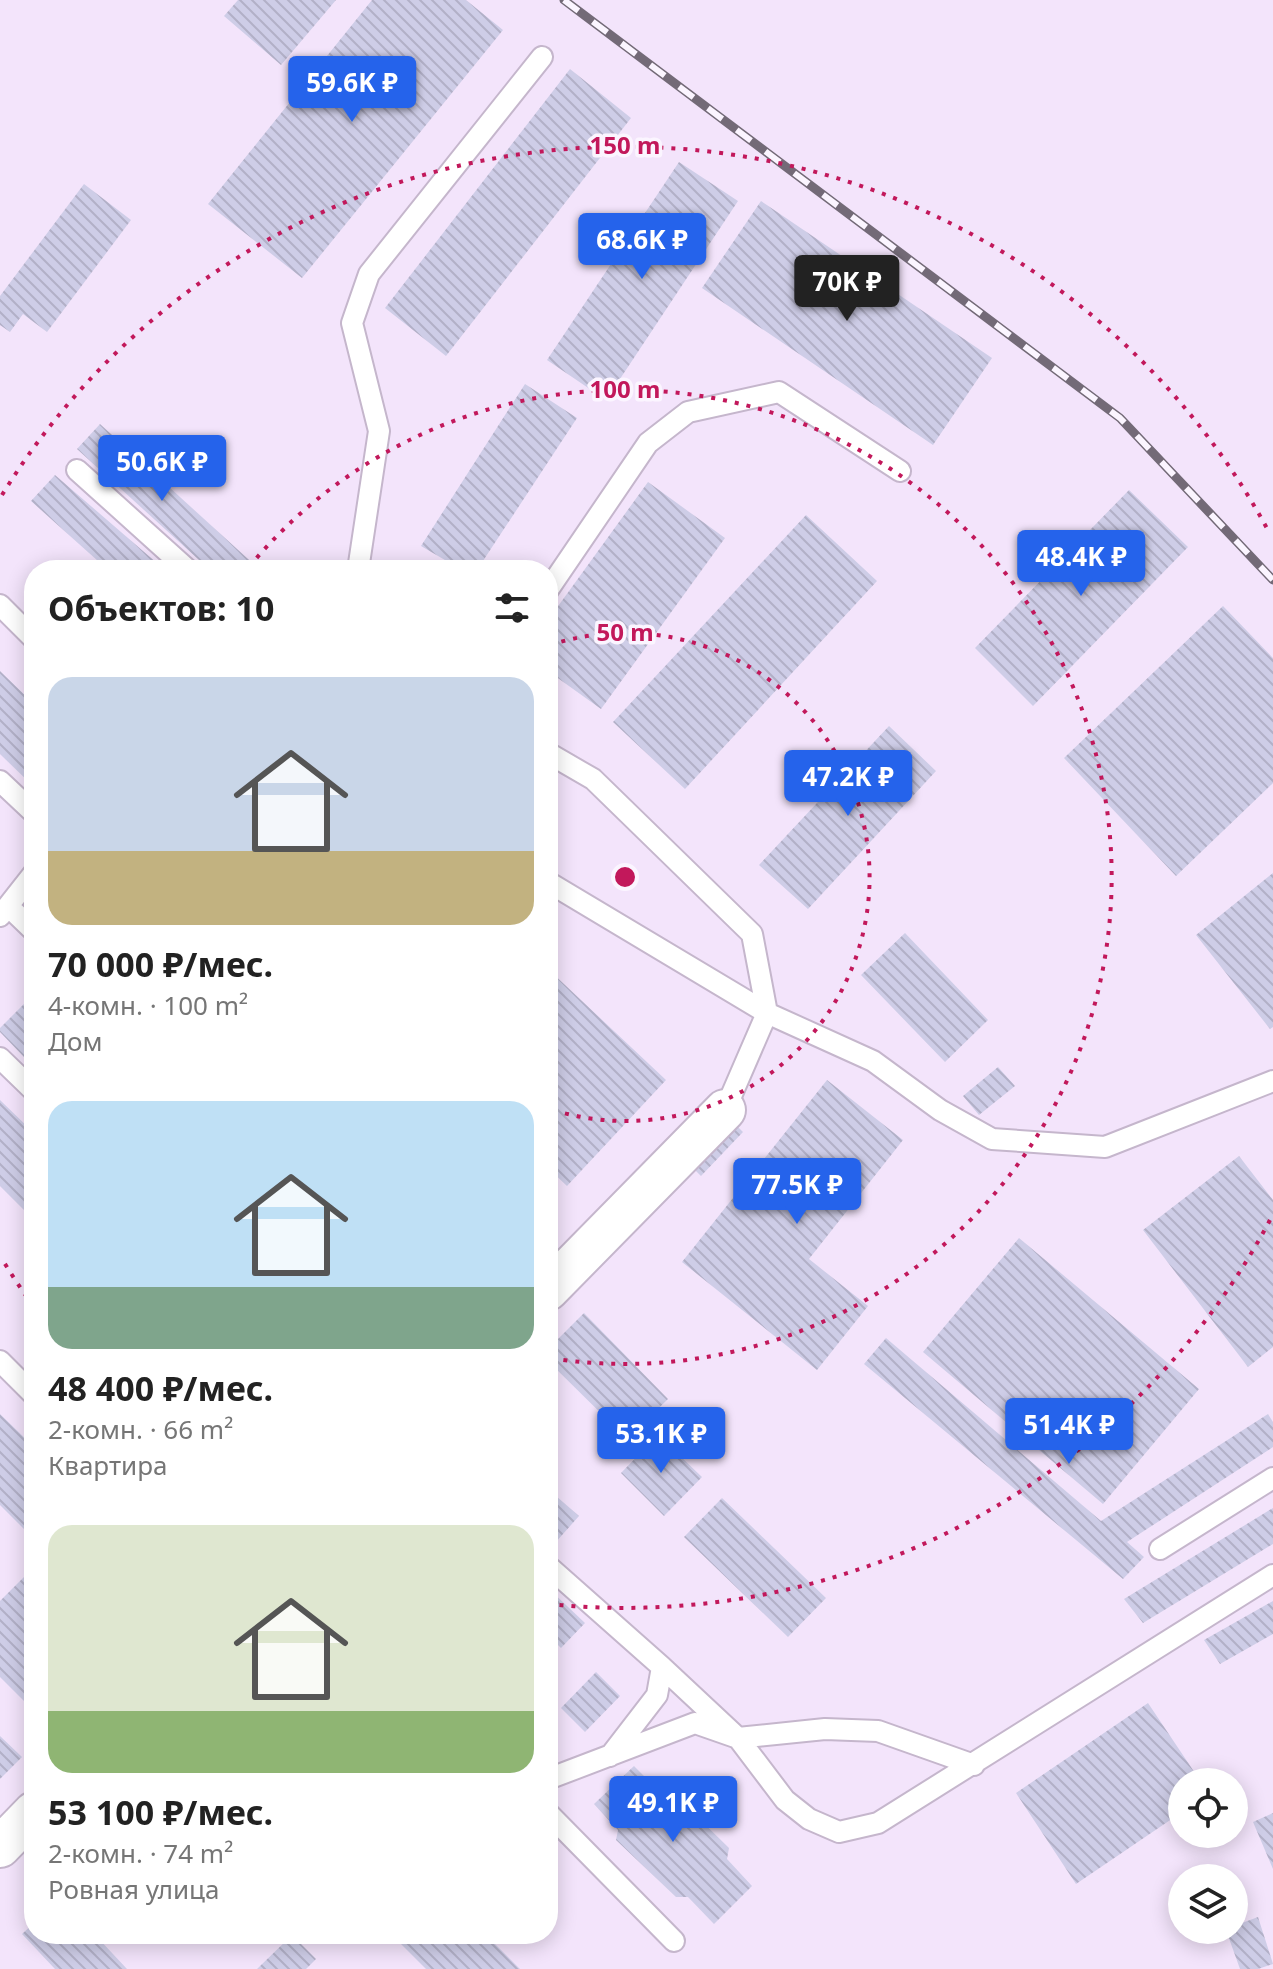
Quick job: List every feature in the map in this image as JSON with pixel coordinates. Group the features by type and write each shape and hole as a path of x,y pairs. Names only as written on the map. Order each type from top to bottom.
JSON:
{"street":[{"path":"558,1280 725,1110"},
{"path":"0,1847 24,1822"}],"lane":[{"path":"360,560 379,431 352,323 369,274 542,57"},
{"path":"558,575 648,443 688,412 779,392 900,471"},
{"path":"77,470 177,560"},
{"path":"0,605 24,629"},
{"path":"558,759 593,779 752,934 767,1013 725,1110"},
{"path":"0,781 24,804"},
{"path":"24,886 4,911 24,924"},
{"path":"558,888 767,1013 873,1061 940,1110 992,1139 1105,1147 1273,1081"},
{"path":"0,1058 24,1081"},
{"path":"0,1361 24,1385"},
{"path":"1160,1549 1273,1478"},
{"path":"558,1575 738,1738 785,1800 809,1819 839,1832 878,1823 1273,1575"},
{"path":"610,1756 657,1695 662,1667"},
{"path":"558,1775 695,1723 738,1738 825,1729 878,1731 974,1765"},
{"path":"558,1823 674,1941"}],"building":[{"path":"238,0 336,0 281,65 224,16"},
{"path":"372,0 466,0 503,30 302,278 208,204"},
{"path":"570,69 631,118 446,356 385,308"},
{"path":"679,162 738,201 606,400 547,360"},
{"path":"84,184 131,220 47,332 23,314 10,332 0,325 0,296"},
{"path":"761,201 992,358 933,445 702,288"},
{"path":"525,384 577,418 484,560 445,560 421,546"},
{"path":"100,424 249,560 199,560 77,449"},
{"path":"55,475 153,560 97,560 31,501"},
{"path":"648,482 725,538 601,709 558,678 558,606"},
{"path":"1129,490 1188,547 1033,706 975,648"},
{"path":"806,515 877,581 685,789 613,722"},
{"path":"1223,606 1273,658 1273,783 1176,876 1064,758"},
{"path":"0,671 24,694 24,777 0,754"},
{"path":"889,726 936,771 808,909 759,865"},
{"path":"1273,873 1273,1027 1270,1029 1196,935"},
{"path":"905,933 988,1020 945,1062 861,975"},
{"path":"558,978 666,1080 567,1186 558,1177"},
{"path":"24,1004 24,1057 0,1032 0,1028"},
{"path":"998,1067 1015,1086 979,1115 963,1096"},
{"path":"827,1080 903,1140 809,1259 868,1306 817,1370 682,1262"},
{"path":"0,1100 24,1123 24,1210 0,1186"},
{"path":"732,1121 743,1132 701,1176 690,1165"},
{"path":"1239,1156 1273,1200 1273,1347 1248,1367 1143,1230"},
{"path":"1019,1238 1199,1389 1103,1504 923,1352"},
{"path":"584,1313 668,1399 627,1439 558,1371 558,1339"},
{"path":"886,1338 1101,1521 1268,1414 1273,1422 1273,1447 1127,1542 1144,1557 1123,1579 864,1364"},
{"path":"0,1414 24,1437 24,1529 0,1505"},
{"path":"658,1435 702,1477 664,1516 621,1473"},
{"path":"558,1498 579,1516 558,1540"},
{"path":"722,1498 826,1598 788,1637 684,1537"},
{"path":"1273,1508 1273,1544 1143,1623 1124,1599"},
{"path":"24,1577 24,1701 0,1677 0,1601"},
{"path":"558,1597 585,1623 561,1648 558,1645"},
{"path":"1273,1601 1273,1634 1220,1664 1204,1640"},
{"path":"596,1672 620,1696 585,1732 561,1708"},
{"path":"1148,1703 1192,1768 1168,1768 1168,1822 1076,1884 1016,1793"},
{"path":"0,1736 22,1757 0,1779"},
{"path":"634,1766 658,1790 669,1789 729,1848 727,1859 752,1886 714,1924 688,1897 676,1897 616,1840 618,1830 594,1804"},
{"path":"1273,1813 1273,1869 1253,1822"},
{"path":"1258,1917 1273,1964 1258,1969 1240,1969 1231,1944 1248,1944 1248,1921"},
{"path":"31,1944 104,1944 127,1969 55,1969"},
{"path":"283,1944 301,1944 316,1959 306,1969 257,1969"},
{"path":"401,1944 495,1944 520,1969 426,1969"}],"railway":[{"path":"564,0 1120,418 1273,580"}]}
